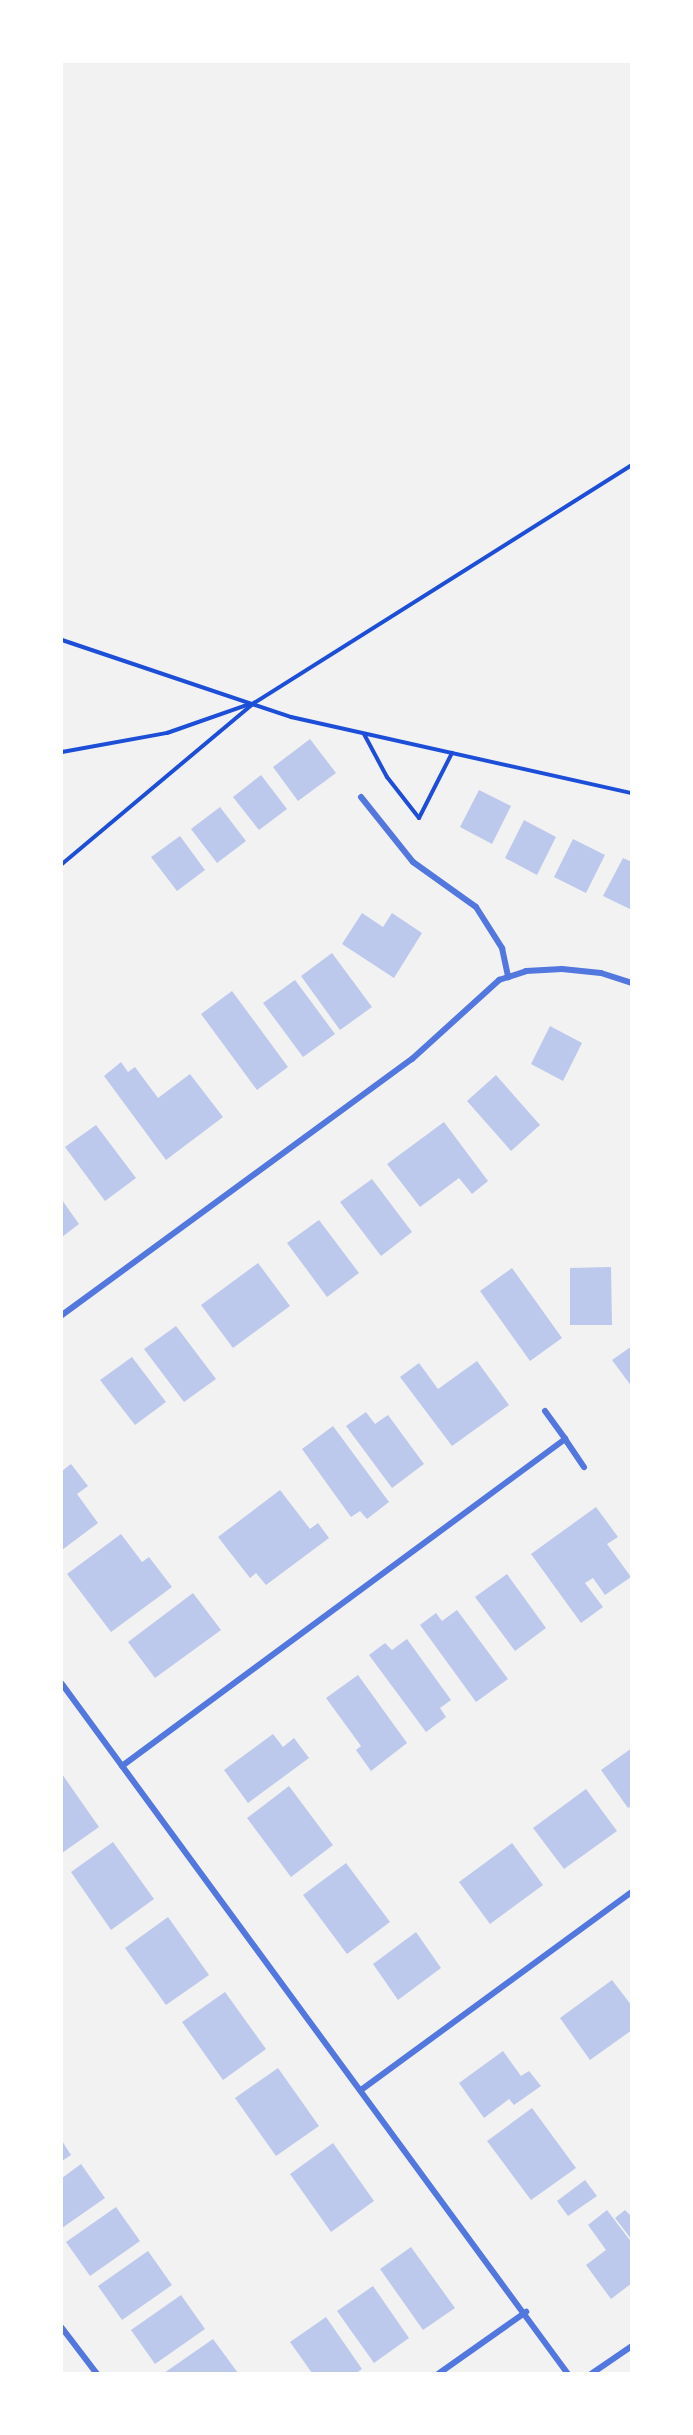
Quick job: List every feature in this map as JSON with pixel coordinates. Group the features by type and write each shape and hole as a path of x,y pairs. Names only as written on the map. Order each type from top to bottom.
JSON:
{"street":[{"path":"361,797 413,862 476,907 501,948 508,977"},
{"path":"62,1315 412,1059 487,990 508,977 525,971 562,969 601,973 632,983"},
{"path":"545,1411 584,1467"},
{"path":"122,1766 565,1439"},
{"path":"62,1684 526,2312 568,2373"},
{"path":"361,2090 632,1892"},
{"path":"438,2373 526,2312"},
{"path":"62,2328 96,2373"},
{"path":"591,2373 632,2346"}],"path":[{"path":"62,864 254,703 632,465"},
{"path":"62,640 291,717 632,793"},
{"path":"62,752 167,733 254,703"},
{"path":"364,733 387,777 419,818 452,753"}],"building":[{"path":"310,739 336,773 298,801 273,767"},
{"path":"261,775 287,809 259,830 233,797"},
{"path":"479,790 511,806 492,844 460,827"},
{"path":"220,807 246,841 217,863 191,829"},
{"path":"524,820 556,837 537,875 505,858"},
{"path":"180,836 205,870 177,891 151,857"},
{"path":"573,839 605,855 586,893 554,877"},
{"path":"623,858 632,862 632,910 603,896"},
{"path":"362,913 383,927 392,913 422,933 394,978 342,944"},
{"path":"332,953 372,1007 340,1030 301,976"},
{"path":"295,980 335,1034 303,1057 263,1003"},
{"path":"232,991 288,1067 257,1090 201,1014"},
{"path":"550,1026 582,1043 563,1081 531,1064"},
{"path":"121,1062 128,1072 135,1067 158,1098 190,1074 223,1117 166,1160 104,1076"},
{"path":"496,1075 540,1125 511,1151 467,1101"},
{"path":"444,1122 488,1181 472,1194 459,1178 420,1207 387,1164"},
{"path":"96,1125 136,1178 105,1201 65,1147"},
{"path":"372,1179 412,1232 381,1256 340,1202"},
{"path":"62,1200 79,1224 62,1237"},
{"path":"319,1220 359,1273 327,1297 287,1243"},
{"path":"258,1263 290,1306 233,1348 201,1305"},
{"path":"611,1267 612,1325 570,1325 570,1268"},
{"path":"512,1268 562,1338 530,1361 480,1291"},
{"path":"176,1326 216,1379 184,1402 144,1349"},
{"path":"632,1346 632,1387 612,1360"},
{"path":"132,1357 166,1402 135,1425 100,1380"},
{"path":"477,1361 509,1405 452,1446 400,1377 419,1363 438,1389"},
{"path":"366,1412 375,1424 388,1415 424,1464 392,1488 346,1426"},
{"path":"333,1426 389,1502 367,1519 360,1511 351,1517 302,1449"},
{"path":"71,1464 88,1486 77,1494 98,1523 62,1550 62,1471"},
{"path":"280,1490 310,1529 318,1523 329,1538 266,1585 256,1573 250,1578 218,1537"},
{"path":"596,1507 618,1537 607,1544 631,1577 605,1595 593,1578 585,1583 603,1607 581,1623 531,1554"},
{"path":"121,1534 142,1562 149,1557 172,1587 111,1632 67,1574"},
{"path":"507,1574 546,1628 515,1651 475,1597"},
{"path":"193,1593 221,1630 155,1678 128,1642"},
{"path":"457,1610 508,1679 476,1702 420,1625 436,1613 442,1621"},
{"path":"407,1639 451,1700 440,1708 446,1717 426,1732 369,1655 385,1643 392,1650"},
{"path":"358,1675 407,1743 371,1771 356,1750 361,1746 326,1698"},
{"path":"273,1734 283,1747 294,1738 309,1758 248,1803 224,1770"},
{"path":"632,1748 632,1805 628,1808 601,1770"},
{"path":"62,1774 99,1827 62,1853"},
{"path":"289,1786 333,1845 291,1877 247,1818"},
{"path":"586,1789 617,1831 564,1869 533,1828"},
{"path":"113,1842 154,1899 111,1930 71,1872"},
{"path":"512,1843 543,1885 490,1924 459,1882"},
{"path":"346,1863 390,1922 347,1954 303,1895"},
{"path":"168,1917 209,1975 166,2005 125,1948"},
{"path":"416,1932 441,1968 398,2000 373,1964"},
{"path":"612,1980 632,2006 632,2030 590,2060 560,2018"},
{"path":"225,1992 266,2049 223,2080 182,2022"},
{"path":"503,2051 521,2076 529,2071 541,2086 514,2105 509,2099 484,2118 459,2083"},
{"path":"278,2068 319,2126 276,2156 235,2098"},
{"path":"532,2108 576,2168 531,2200 487,2141"},
{"path":"62,2141 71,2155 62,2161"},
{"path":"333,2143 374,2201 331,2232 290,2174"},
{"path":"81,2164 105,2198 62,2228 62,2178"},
{"path":"585,2180 597,2196 568,2216 557,2201"},
{"path":"116,2207 140,2241 90,2276 66,2242"},
{"path":"607,2210 632,2243 632,2283 611,2299 586,2265 606,2250 588,2225"},
{"path":"625,2210 632,2217 632,2240 615,2218"},
{"path":"411,2247 455,2308 423,2330 380,2269"},
{"path":"148,2251 172,2285 122,2320 98,2286"},
{"path":"373,2286 409,2338 374,2363 337,2311"},
{"path":"181,2295 205,2329 155,2364 131,2330"},
{"path":"326,2317 362,2369 356,2373 312,2373 290,2342"},
{"path":"213,2339 238,2373 164,2373"}]}
